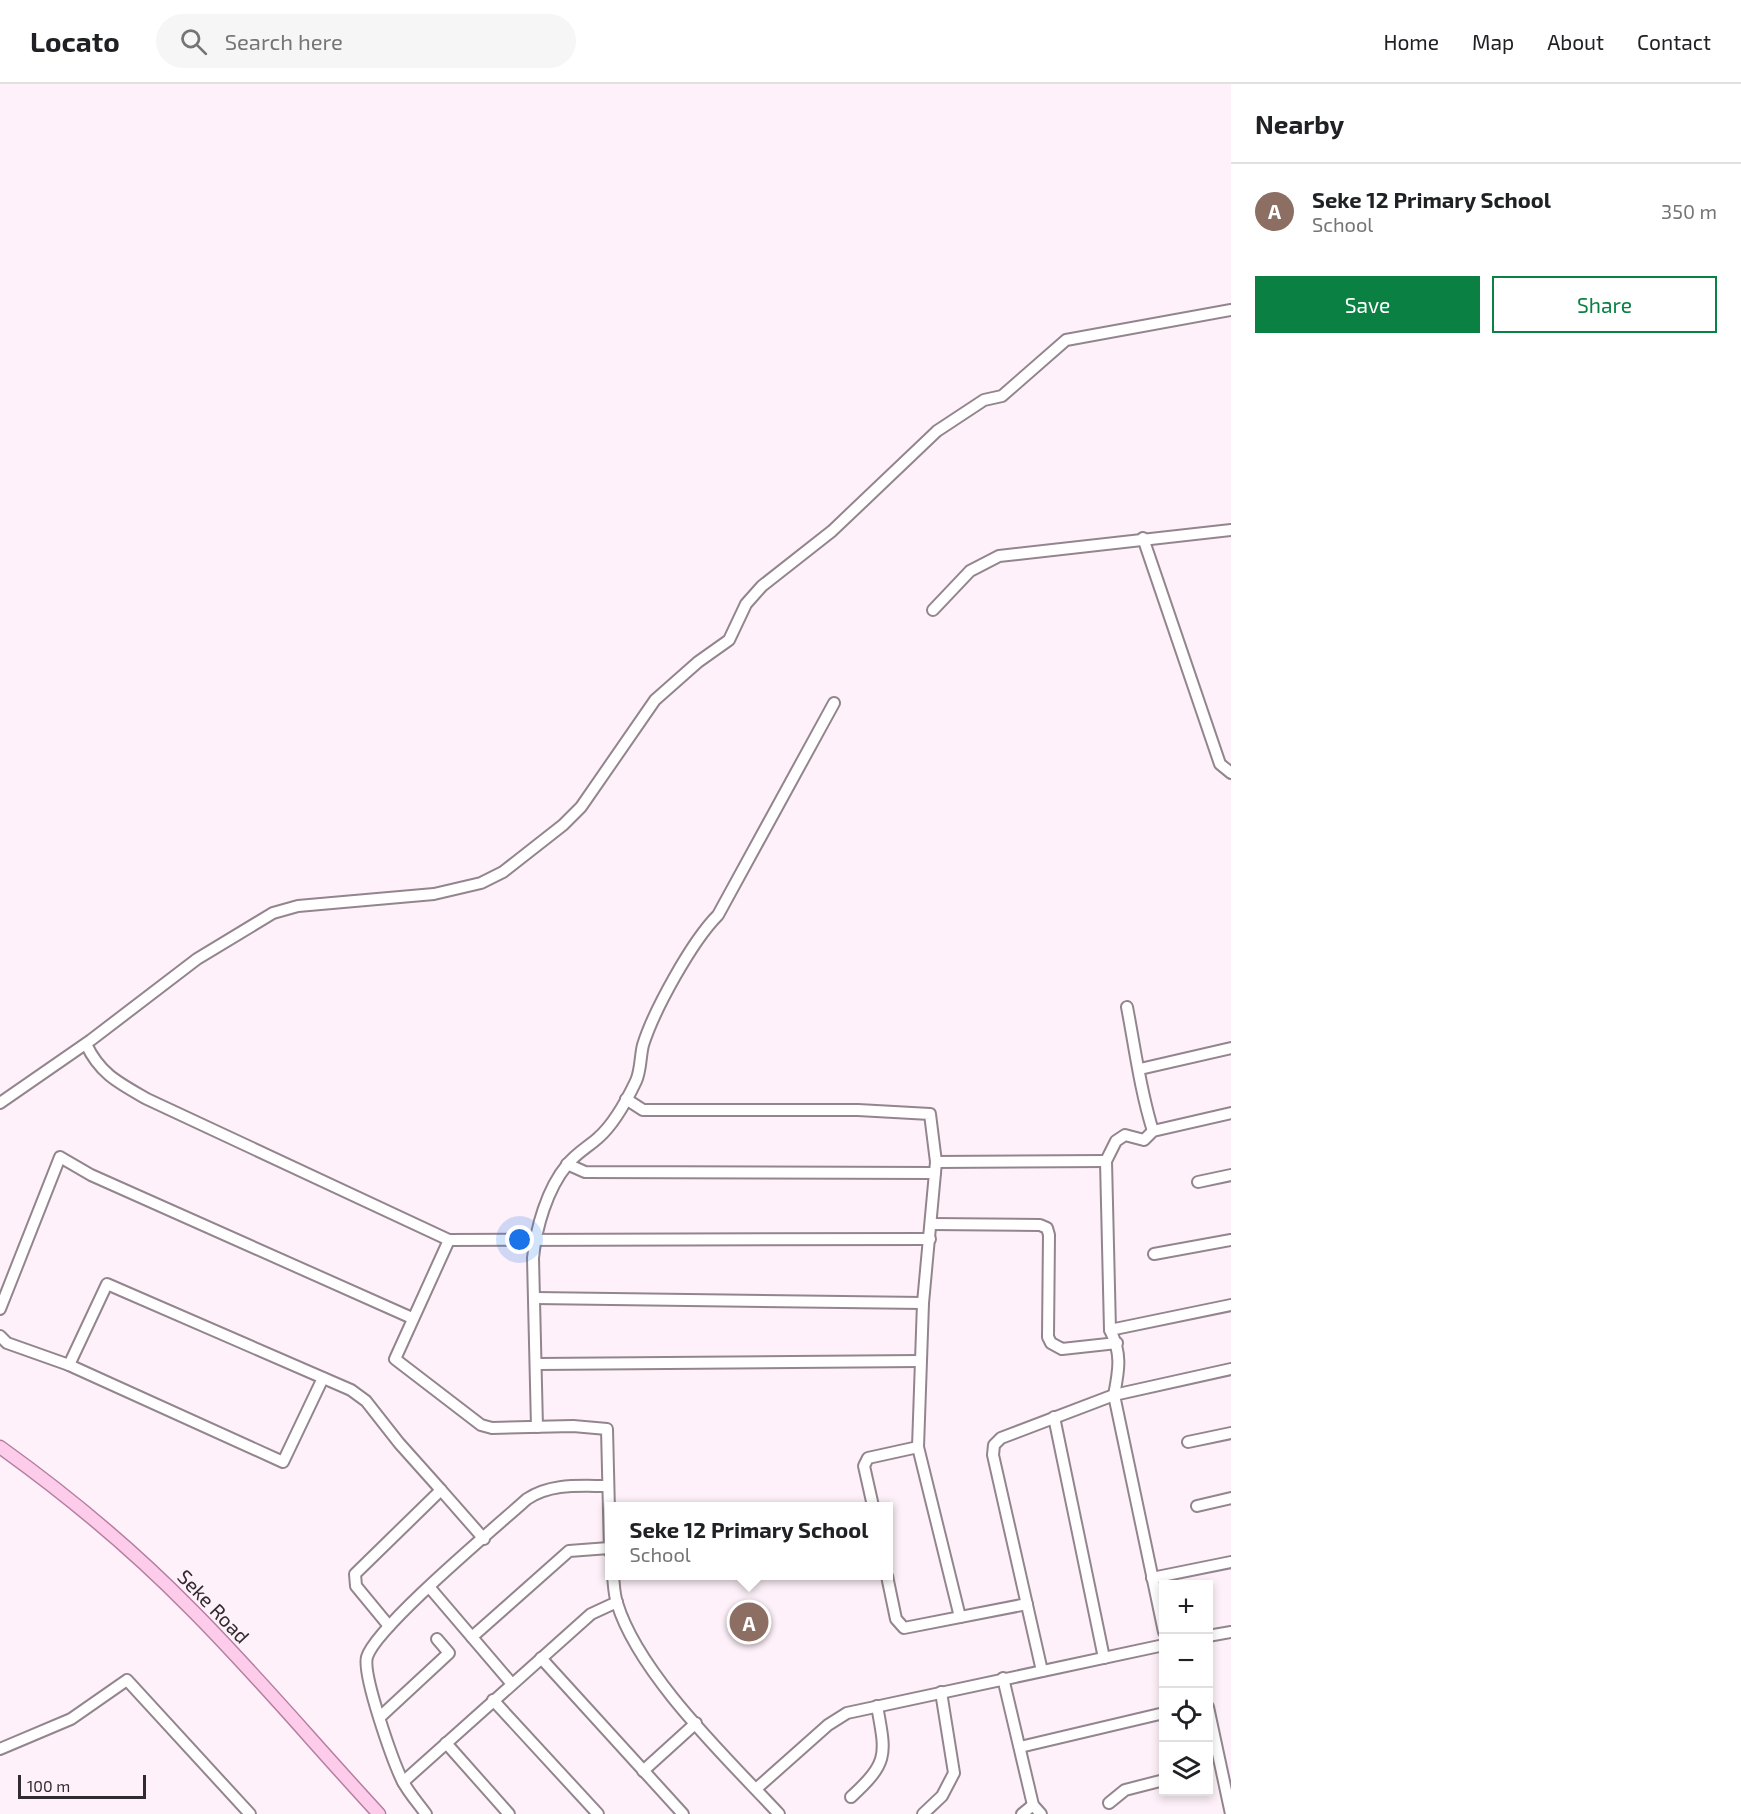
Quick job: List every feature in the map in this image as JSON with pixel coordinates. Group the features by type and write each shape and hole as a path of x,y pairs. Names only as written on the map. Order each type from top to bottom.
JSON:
{"main road":[{"name":"Seke Road","path":"0,1447 133,1552 159,1577 193,1610 379,1814"}],"street":[{"path":"0,1103 86,1044 197,959 273,912 298,906 442,893 481,883 503,872 563,825 581,807 655,700 698,662 729,640 746,604 762,586 832,531 937,431 984,400 1002,396 1066,340 1231,310"},
{"path":"933,610 970,571 999,556 1143,538 1231,530"},
{"path":"1143,538 1220,764 1231,773"},
{"path":"537,1427 535,1240 547,1202 567,1164 600,1136 626,1099 637,1079 643,1044 672,984 704,929 718,915 834,703"},
{"path":"1127,1007 1140,1069 1141,1092 1153,1131"},
{"path":"86,1044 95,1064 116,1081 147,1099 449,1240 930,1239"},
{"path":"1140,1069 1231,1048"},
{"path":"626,1099 643,1110 858,1110 930,1114 935,1168 923,1304 918,1447 960,1617"},
{"path":"1159,1610 1114,1395 1120,1361 1117,1343 1110,1330 1106,1161 1116,1141 1125,1135 1144,1140 1153,1131 1231,1113"},
{"path":"0,1309 60,1157 91,1175 412,1318"},
{"path":"567,1164 585,1172 935,1168 1106,1161"},
{"path":"1198,1182 1231,1175"},
{"path":"931,1224 1040,1225 1047,1227 1049,1235 1048,1336 1051,1343 1062,1349 1117,1343"},
{"path":"449,1240 395,1359 481,1425 492,1428 573,1426 607,1429 608,1502"},
{"path":"1154,1254 1231,1240"},
{"path":"69,1365 107,1284 323,1378 366,1401 399,1443 484,1539"},
{"path":"535,1298 923,1304"},
{"path":"1110,1330 1231,1305"},
{"path":"0,1336 7,1343 69,1365 283,1461 323,1378"},
{"path":"537,1364 920,1361"},
{"path":"1042,1671 993,1449 1001,1438 1114,1395 1231,1368"},
{"path":"1054,1417 1104,1658"},
{"path":"1188,1442 1231,1433"},
{"path":"872,1502 864,1466 868,1458 918,1447"},
{"path":"426,1814 403,1782 380,1717 366,1661 369,1652 389,1626 540,1490 558,1486 607,1486"},
{"path":"389,1626 356,1586 356,1574 441,1490"},
{"path":"1197,1506 1231,1498"},
{"path":"472,1637 569,1551 605,1550"},
{"path":"1152,1578 1231,1562"},
{"path":"614,1580 616,1602 632,1638 651,1668 696,1723 779,1814"},
{"path":"888,1580 896,1619 900,1626 909,1628 1027,1604"},
{"path":"430,1588 512,1684"},
{"path":"403,1782 591,1614 616,1602"},
{"path":"1213,1635 1231,1632"},
{"path":"380,1717 449,1653 437,1639"},
{"path":"756,1789 837,1718 877,1706 1159,1646"},
{"path":"541,1658 683,1814"},
{"path":"1003,1678 1033,1805 1041,1814"},
{"path":"0,1749 71,1719 127,1680 250,1814"},
{"path":"923,1814 942,1796 954,1773 941,1692"},
{"path":"493,1700 598,1814"},
{"path":"850,1797 875,1772 884,1751 877,1706"},
{"path":"1020,1747 1159,1714"},
{"path":"643,1771 696,1723"},
{"path":"1213,1727 1231,1814"},
{"path":"446,1743 509,1814"},
{"path":"1213,1769 1221,1767"},
{"path":"1109,1803 1125,1790 1159,1781"},
{"path":"1022,1814 1033,1805"}],"place":[{"name":"Seke 12 Primary School","path":"749,1622"}]}
